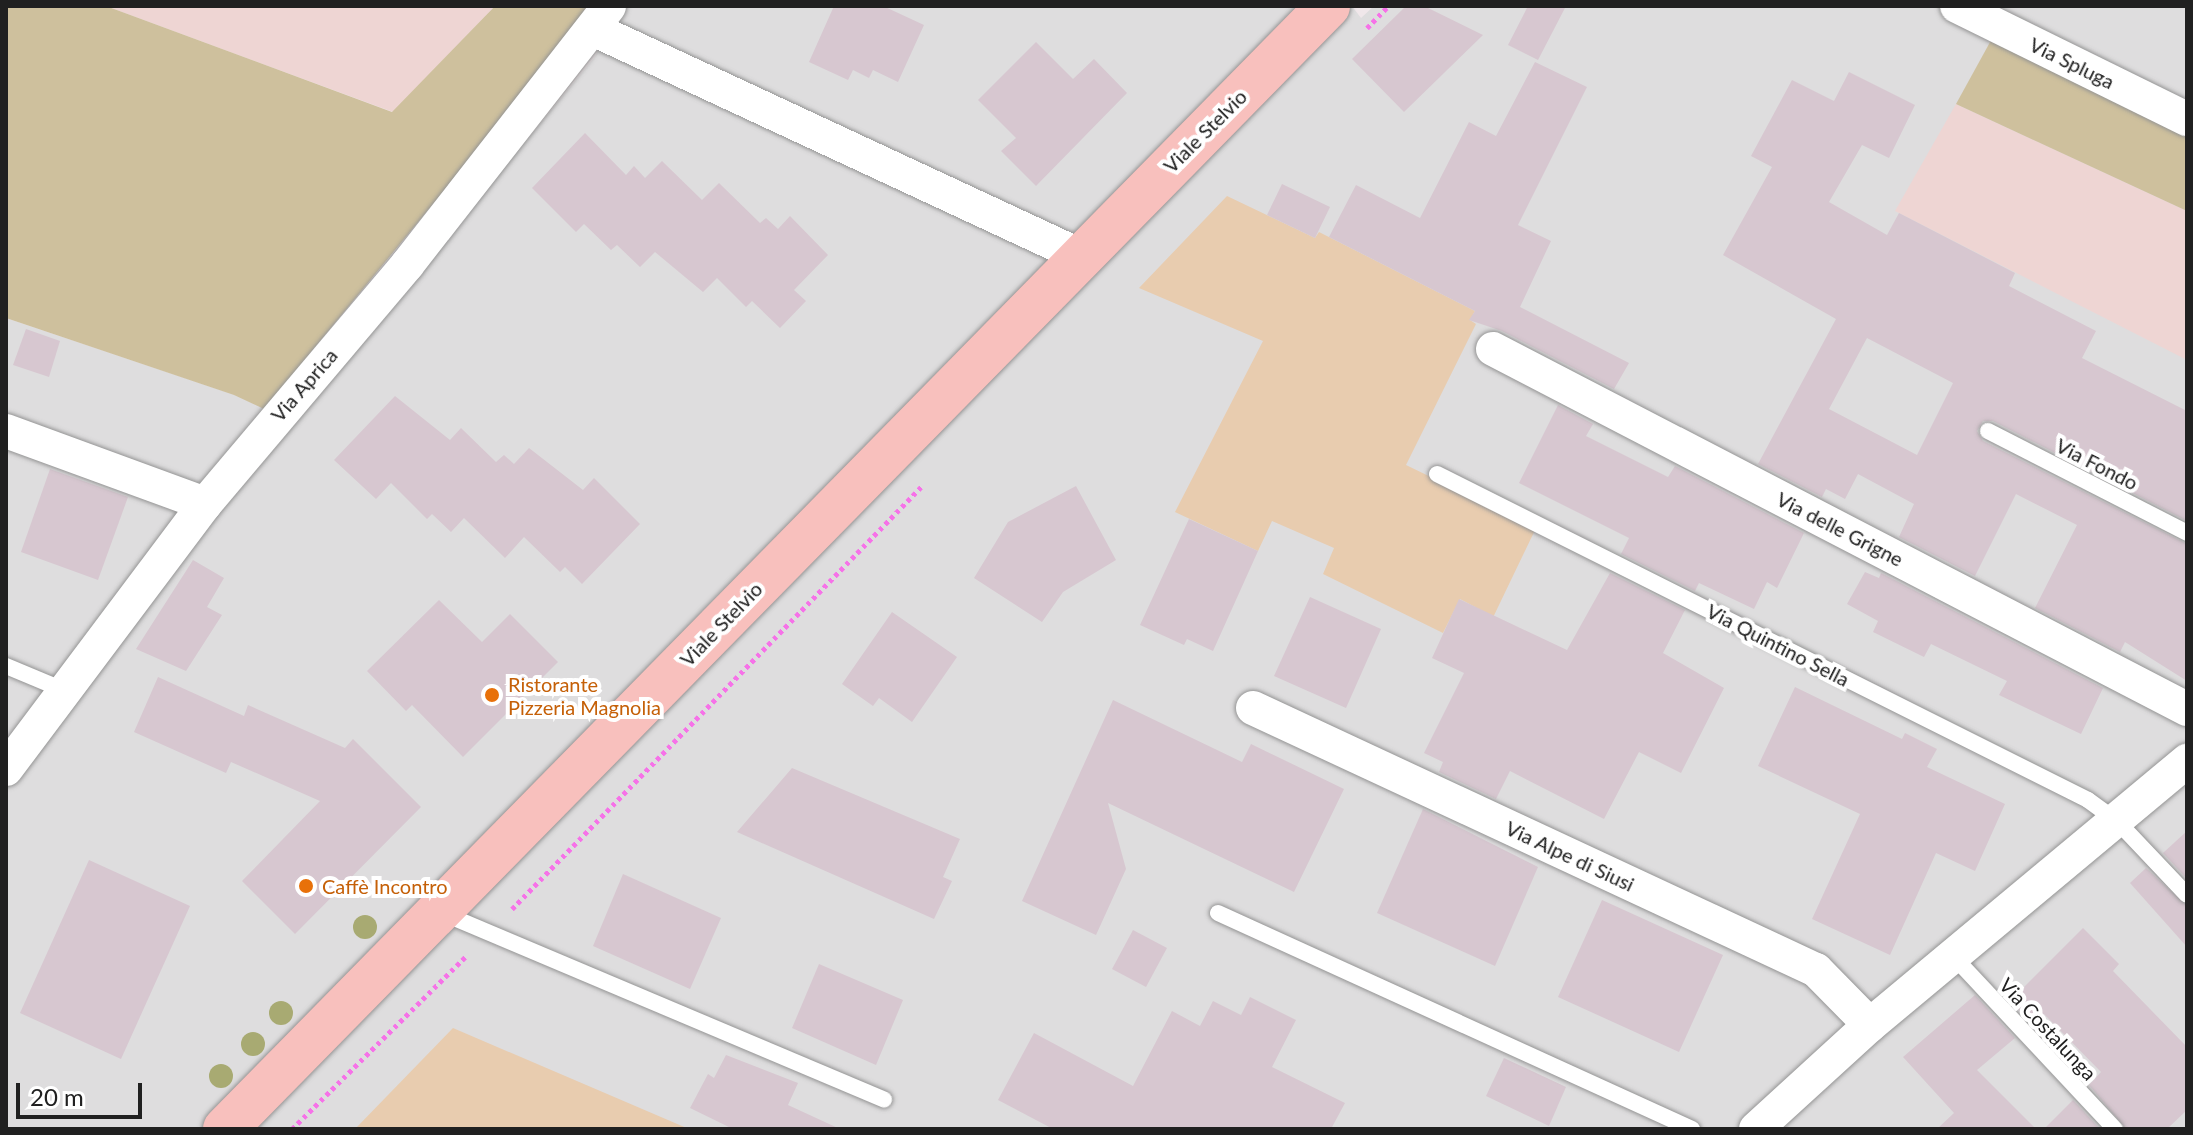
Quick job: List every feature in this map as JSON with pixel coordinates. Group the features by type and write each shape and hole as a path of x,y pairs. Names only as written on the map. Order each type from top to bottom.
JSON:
{"street":[{"name":"Viale Stelvio","path":"225,1129 1328,6"},
{"name":"Via Spluga","path":"1969,12 2187,119"},
{"path":"602,18 1081,256"},
{"name":"Via Aprica","path":"6,769 205,504 407,265 602,18"},
{"name":"Via delle Grigne","path":"1493,349 2187,709"},
{"path":"6,431 205,504"},
{"name":"Via Alpe di Siusi","path":"1253,708 1816,970 1870,1025"},
{"path":"1756,1129 1870,1025 2187,761"}],"lane":[{"name":"Via Fondo","path":"1988,431 2187,533"},
{"name":"Via Quintino Sella","path":"1437,474 2088,800 2116,820 2187,895"},
{"path":"6,666 66,691"},
{"path":"439,912 884,1100"},
{"path":"1218,913 1692,1129"},
{"name":"Via Costalunga","path":"1953,956 2115,1129"}],"path":[{"path":"1361,34 1388,6"},
{"path":"292,1129 487,934 930,478"}],"shaded area":[{"path":"6,6 106,6 392,112 495,6 591,6 573,34 264,409 234,395 6,318"},
{"path":"106,6 495,6 393,112"},
{"path":"625,6 1352,6 1361,18 1374,6 2187,6 2187,1129 6,1129 6,318 235,395 295,423 594,58"},
{"path":"2000,24 2187,125 2187,211 1956,104"},
{"path":"1956,104 2187,211 2187,360 1895,211"},
{"path":"1227,196 1315,238 1319,232 1475,311 1470,320 1476,324 1406,465 1536,528 1487,630 1470,620 1475,607 1460,599 1443,633 1323,574 1334,548 1272,521 1258,551 1175,512 1263,341 1139,288"},
{"path":"453,1028 689,1129 355,1129"}],"building":[{"path":"834,6 883,6 924,25 898,82 873,70 869,78 853,70 848,80 809,62"},
{"path":"1406,6 1424,6 1483,35 1404,112 1352,59"},
{"path":"1528,6 1566,6 1538,60 1508,45"},
{"path":"1036,42 1073,79 1094,59 1127,93 1036,186 1001,151 1016,138 978,100"},
{"path":"1535,62 1587,87 1518,225 1551,241 1520,307 1629,363 1614,389 1502,331 1469,320 1475,311 1329,237 1356,185 1420,218 1469,122 1496,136"},
{"path":"1849,72 1915,105 1889,158 1862,145 1829,202 1887,235 1899,213 2015,273 2009,286 2096,331 2082,358 2187,411 2187,521 1993,421 1983,421 1977,431 1983,441 2187,544 2187,681 2125,642 2120,652 2035,608 2077,525 2016,494 1975,576 1899,537 1914,504 1858,474 1845,499 1826,489 1822,497 1758,464 1836,319 1723,255 1772,167 1751,156 1792,80 1834,101","holes":["1867,338 1953,383 1917,455 1829,409"]},
{"path":"585,133 626,175 634,166 645,178 662,161 702,200 719,183 760,223 766,218 778,229 790,216 828,255 794,290 806,301 780,328 752,301 746,307 717,278 703,292 655,252 640,267 617,245 611,250 584,224 576,232 532,188"},
{"path":"1282,184 1330,207 1315,238 1267,215"},
{"path":"26,329 60,341 49,377 13,365"},
{"path":"395,396 450,440 461,428 496,462 504,455 514,464 529,448 583,490 594,478 640,524 582,584 565,567 560,572 524,537 505,558 464,518 451,532 432,514 427,519 391,483 376,499 334,460"},
{"path":"1558,405 1593,424 1586,436 1668,477 1675,466 1804,533 1777,588 1767,582 1754,609 1699,583 1695,591 1621,554 1629,538 1519,483"},
{"path":"50,469 128,497 98,580 21,552"},
{"path":"1076,486 1116,560 1063,592 1042,622 974,578 1008,522"},
{"path":"1189,519 1258,551 1213,651 1187,639 1184,645 1140,625"},
{"path":"193,560 224,578 207,607 222,615 186,671 136,649"},
{"path":"1865,572 1879,578 1881,573 2103,688 2081,734 1999,695 2007,681 1931,644 1924,657 1873,632 1878,621 1847,604"},
{"path":"1610,573 1685,610 1663,653 1724,688 1681,773 1639,752 1604,819 1510,771 1496,799 1439,772 1443,762 1424,753 1464,673 1432,658 1459,599 1567,650"},
{"path":"1310,597 1381,629 1346,708 1274,676"},
{"path":"439,600 482,642 510,614 558,662 463,757 412,705 406,711 367,671"},
{"path":"892,612 957,657 912,722 879,698 873,706 842,684"},
{"path":"158,677 244,716 248,705 345,748 353,739 421,807 295,934 242,881 320,801 231,762 226,773 134,732"},
{"path":"1795,687 1902,739 1905,733 1937,749 1927,767 2005,804 1975,871 1936,853 1890,955 1812,919 1860,814 1758,766"},
{"path":"1113,700 1242,762 1251,744 1344,789 1294,892 1108,803 1126,869 1096,935 1022,901"},
{"path":"792,768 960,839 943,877 952,881 934,919 737,832"},
{"path":"1423,809 1538,867 1495,966 1377,913"},
{"path":"2187,831 2187,879 2163,853"},
{"path":"89,860 190,906 121,1059 20,1013"},
{"path":"2146,868 2187,906 2187,947 2130,883"},
{"path":"623,874 721,918 690,989 593,946"},
{"path":"1602,900 1723,955 1679,1052 1558,997"},
{"path":"2083,928 2119,964 2113,971 2187,1047 2187,1110 2167,1129 2126,1129 2089,1085 2101,1072 2044,1014 2032,1024 2010,1001"},
{"path":"1133,930 1167,948 1146,987 1112,969"},
{"path":"819,964 903,1000 876,1065 792,1028"},
{"path":"1975,995 2015,1038 1977,1070 2036,1129 1937,1129 1954,1113 1903,1057"},
{"path":"1250,997 1296,1020 1272,1067 1345,1103 1331,1129 1053,1129 998,1100 1034,1033 1133,1086 1172,1011 1200,1026 1213,1001 1241,1015"},
{"path":"726,1055 798,1083 788,1105 840,1129 733,1129 690,1108 708,1074 714,1078"},
{"path":"1504,1058 1566,1087 1549,1126 1486,1096"},
{"path":"2073,1100 2100,1129 2044,1129"}],"place":[{"name":"Ristorante Pizzeria Magnolia","path":"492,695"},
{"name":"Caffè Incontro","path":"306,886"}]}
